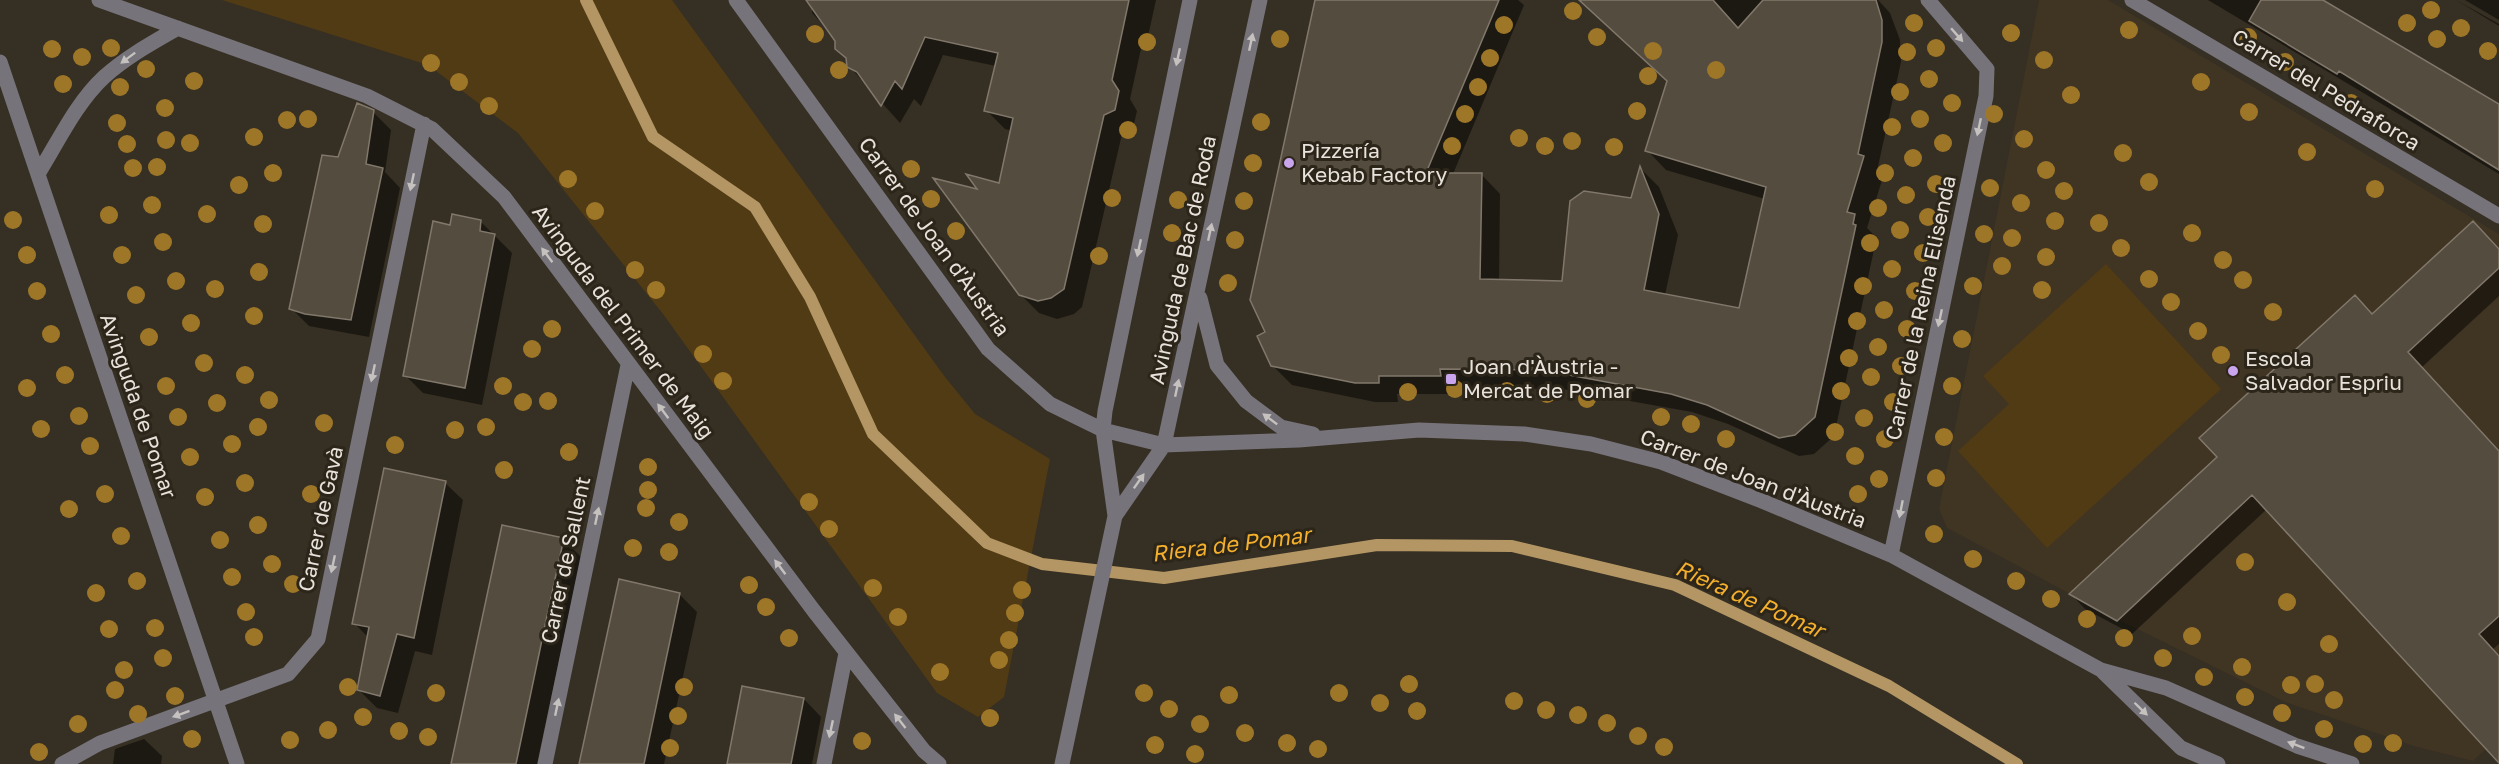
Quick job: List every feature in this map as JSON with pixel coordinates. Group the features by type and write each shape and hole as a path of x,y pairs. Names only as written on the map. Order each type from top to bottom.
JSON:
{"street":[{"name":"Avinguda del Primer de Maig","path":"99,0 367,96 432,129 504,197 846,653 924,751 939,764"},
{"name":"Carrer de Joan d'Àustria","path":"736,0 988,349 1050,404 1103,430 1164,445 1299,441 1325,436 1419,430 1524,434 1591,444 1660,462 1762,501 1891,555 2101,670 2166,688 2297,746 2352,764"},
{"name":"Avinguda de Bac de Roda","path":"1062,764 1115,516 1103,430 1190,0"},
{"name":"Avinguda de Bac de Roda","path":"1115,516 1164,445 1260,0"},
{"name":"Carrer de la Reina Elisenda","path":"1891,555 1986,96 1987,69 1928,0"},
{"name":"Carrer del Pedraforca","path":"2132,0 2499,216"},
{"path":"38,174 81,104 103,78 133,54 178,28"},
{"name":"Avinguda de Pomar","path":"0,62 237,764"},
{"name":"Carrer de Gavà","path":"62,764 100,743 288,674 318,639 424,124"},
{"name":"Carrer de Joan d'Àustria","path":"1198,289 1217,365 1246,401 1281,427 1325,436"},
{"name":"Carrer de Sallent","path":"545,764 628,365"},
{"path":"824,764 846,653"},
{"name":"Carrer de Joan d'Àustria","path":"2101,670 2181,748 2218,764"}],"shaded area":[{"path":"222,0 672,0 945,377 975,414 1050,459 1004,697 978,717 937,693 663,314 518,133 428,65"},
{"name":"Escola Salvador Espriu","path":"2039,0 2108,0 2499,234 2499,737 2473,761 2417,747 2285,702 2119,620 1947,528 1939,509"},
{"path":"2106,264 2221,389 2047,548 1958,451 2009,404 1983,376"}],"building":[{"path":"806,0 1129,0 1112,80 1119,91 1115,110 1104,115 1064,289 1051,298 1038,301 1019,295 933,178 977,189 966,174 999,183 1013,118 984,111 998,53 925,37 902,89 895,81 881,106 857,72 847,67 846,58 835,49 835,41"},
{"path":"1315,0 1499,0 1426,173 1482,173 1480,279 1562,281 1570,201 1584,191 1631,198 1640,166 1659,214 1644,290 1739,308 1766,187 1645,151 1667,81 1579,0 1713,0 1738,28 1763,0 1876,0 1882,20 1882,42 1858,154 1864,156 1847,212 1855,214 1853,224 1856,225 1815,417 1795,435 1779,438 1707,405 1671,394 1542,370 1440,369 1441,376 1379,376 1379,383 1355,383 1271,366 1257,336 1265,332 1250,300"},
{"path":"2261,0 2323,0 2499,104 2499,170 2339,71 2337,74 2249,21"},
{"path":"357,103 374,110 366,164 383,168 351,320 305,314 289,309 322,155 338,157"},
{"path":"452,214 481,220 480,231 495,234 465,388 403,376 433,221 450,225"},
{"path":"2473,221 2499,249 2499,268 2408,352 2499,451 2499,616 2479,634 2499,656 2499,763 2252,495 2117,621 2069,594 2217,457 2199,438 2355,295 2372,314"},
{"path":"384,468 446,481 414,638 397,634 380,696 357,690 369,627 352,624"},
{"path":"502,525 564,538 516,764 451,764"},
{"path":"619,579 680,593 644,764 579,764"},
{"path":"742,686 804,698 791,764 727,764"}],"waterway":[{"name":"Riera de Pomar","path":"586,0 653,137 755,207 810,297 873,434 987,543 1042,564 1164,578 1377,545 1512,546 1675,585 1889,686 2017,764"}],"place":[{"name":"Pizzería Kebab Factory","path":"1289,163"},
{"name":"Escola Salvador Espriu","path":"2233,371"},
{"name":"Joan d'Àustria - Mercat de Pomar","path":"1451,379"}]}
